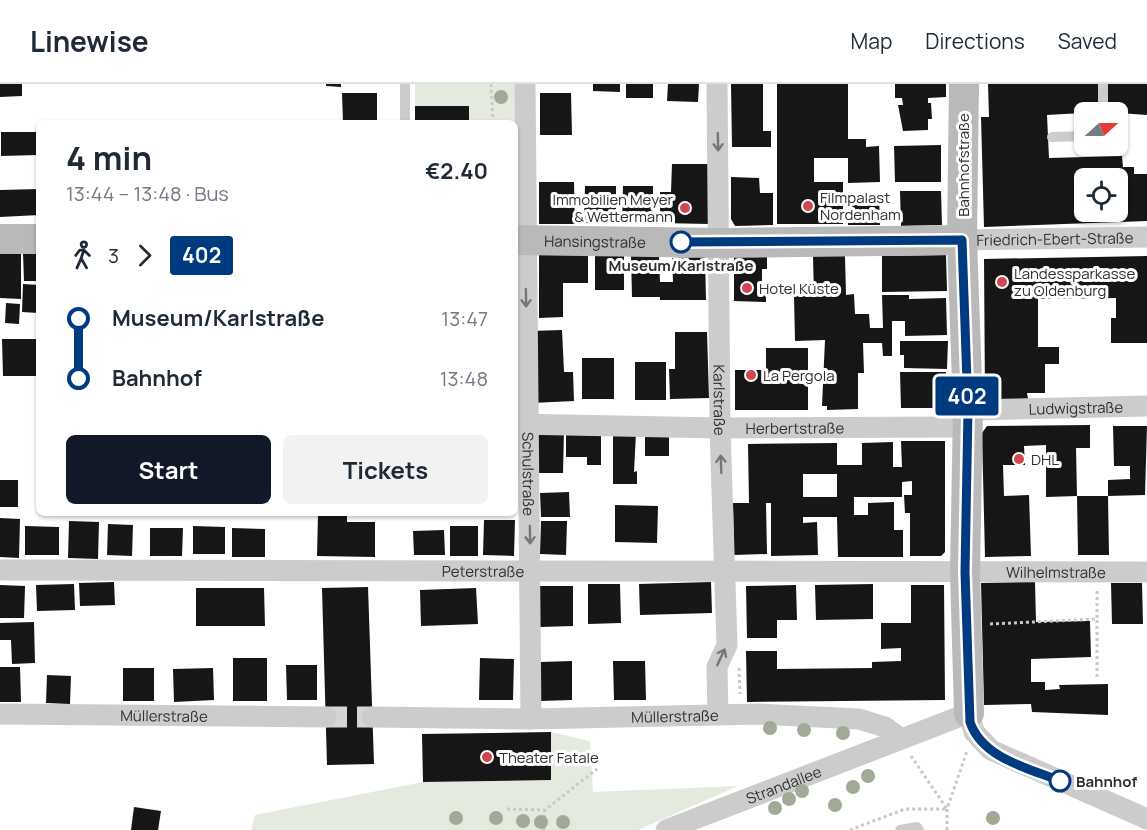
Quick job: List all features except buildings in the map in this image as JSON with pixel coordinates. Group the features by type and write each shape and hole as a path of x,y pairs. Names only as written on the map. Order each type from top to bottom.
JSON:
{"street":[{"name":"Schulstraße","path":"525,84 520,240 521,424 531,569 531,719"},
{"name":"Karlstraße","path":"717,84 720,428 727,645 717,667 718,715"},
{"name":"Bahnhofstraße","path":"964,84 962,240 968,418 965,572 971,723"},
{"name":"Friedrich-Ebert-Straße","path":"962,240 1147,237"},
{"path":"0,239 36,239"},
{"name":"Hansingstraße","path":"520,240 720,243 962,240"},
{"name":"Ludwigstraße","path":"968,418 1147,406"},
{"name":"Herbertstraße","path":"521,424 720,428 968,418"},
{"name":"Peterstraße","path":"0,570 531,569 725,573 965,572"},
{"name":"Wilhelmstraße","path":"965,572 1147,572"},
{"name":"Müllerstraße","path":"0,714 326,717"},
{"name":"Müllerstraße","path":"372,717 531,719 718,715 858,719 885,727 900,738"},
{"path":"900,738 971,723 990,750 1147,819"},
{"name":"Strandallee","path":"671,829 900,738"}],"lane":[{"path":"405,84 405,120"},
{"path":"1103,84 1103,102"},
{"path":"1052,137 1074,136"},
{"path":"900,830 917,827 919,830"}],"path":[{"path":"491,84 493,120"},
{"path":"1096,572 1097,679"},
{"path":"967,626 1097,619"},
{"path":"947,830 946,809 971,723"},
{"path":"900,738 946,809"},
{"path":"507,810 544,810 597,769"},
{"path":"544,810 544,830"}],"shaded area":[{"path":"415,84 516,84 516,120 469,120 469,106 415,106"},
{"path":"551,732 590,741 593,792 738,786 638,830 251,830 255,815 423,782 551,780"}],"tunnel":[{"path":"326,717 372,717"}],"bus line":[{"name":"402","path":"681,242 962,240 968,410 965,572 970,722 980,742 990,750 1060,781"}],"place":[{"name":"Filmpalast Nordenham","path":"808,206"},
{"name":"Immobilien Meyer & Wettermann","path":"685,208"},
{"name":"Museum/Karlstraße","path":"681,242"},
{"name":"Landessparkasse zu Oldenburg","path":"1002,282"},
{"name":"Hotel Küste","path":"747,288"},
{"name":"La Pergola","path":"751,375"},
{"name":"DHL","path":"1019,459"},
{"name":"Theater Fatale","path":"487,757"},
{"name":"Bahnhof","path":"1060,781"}]}
